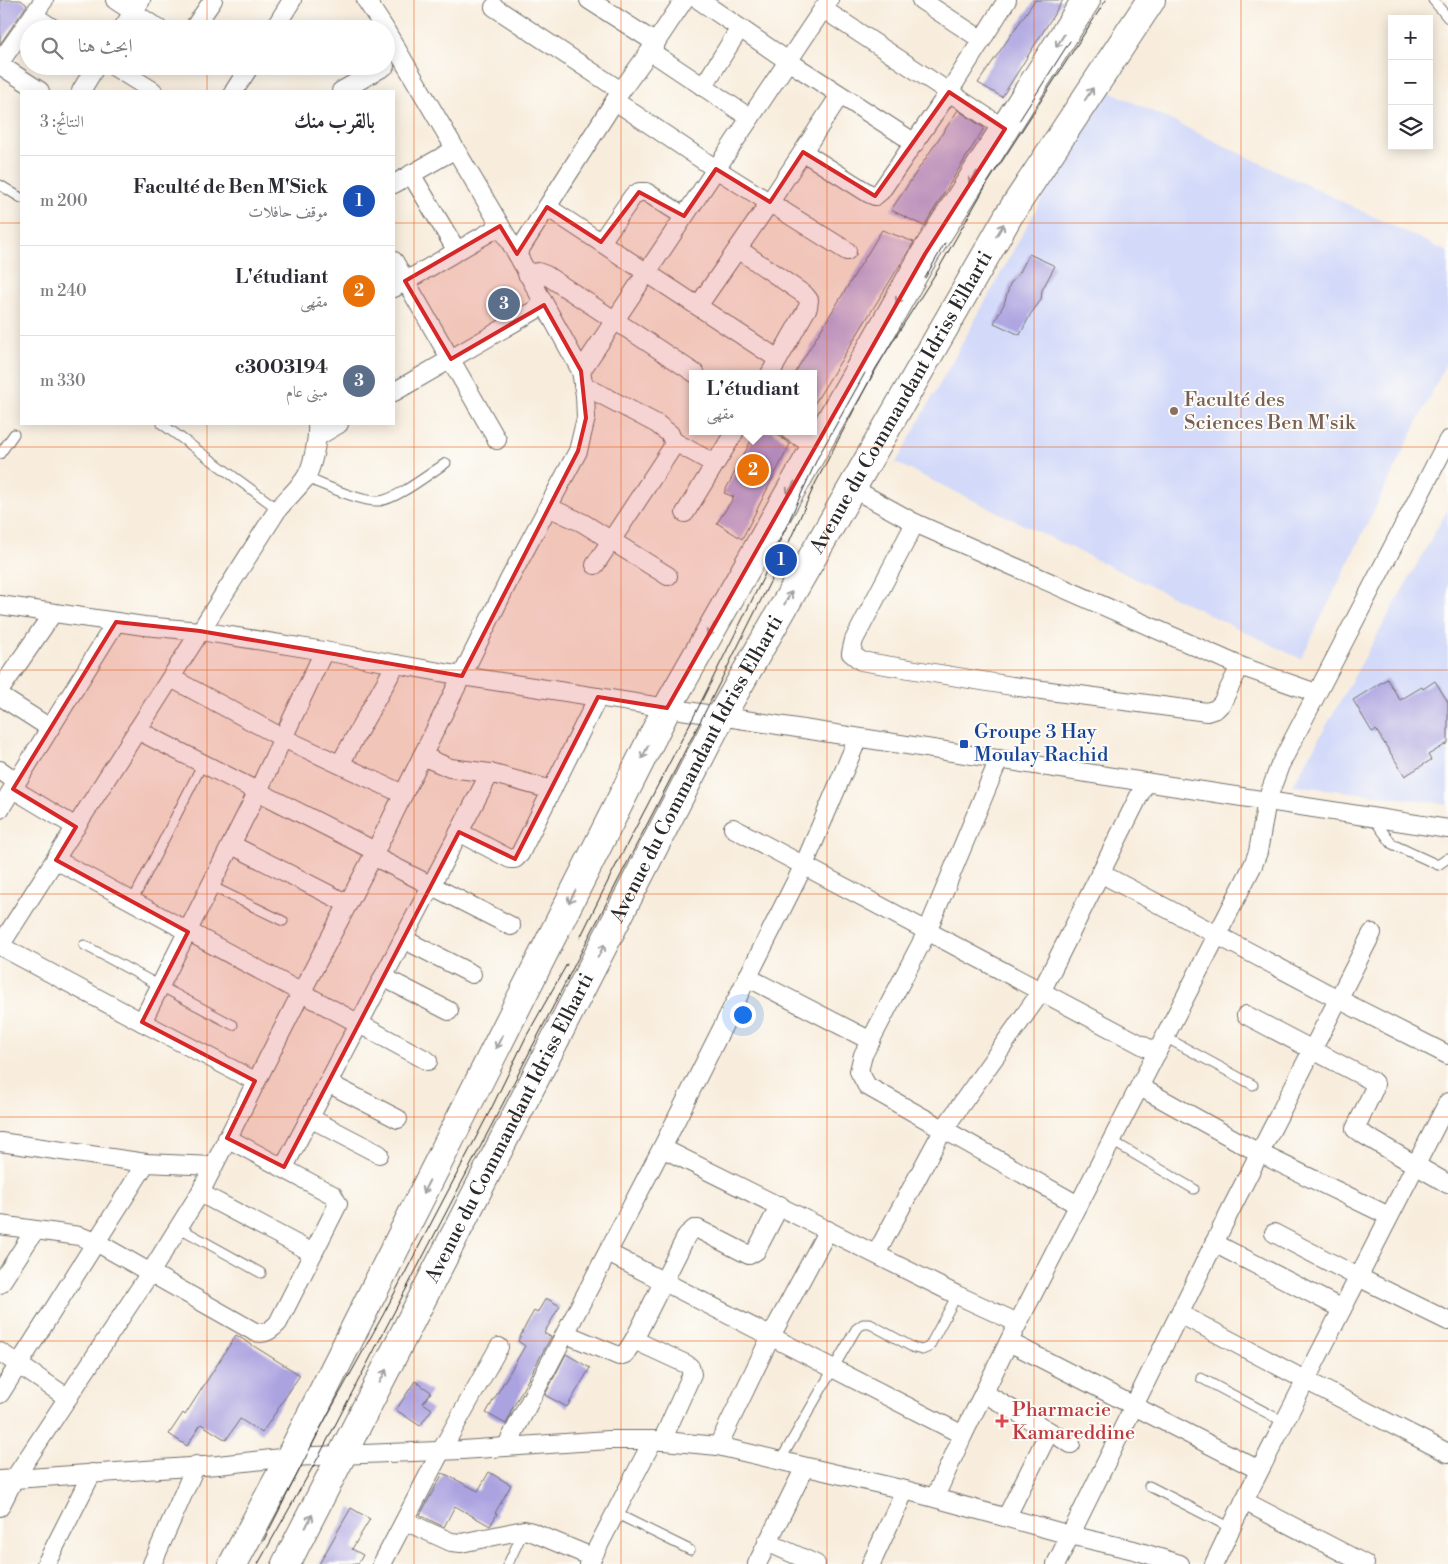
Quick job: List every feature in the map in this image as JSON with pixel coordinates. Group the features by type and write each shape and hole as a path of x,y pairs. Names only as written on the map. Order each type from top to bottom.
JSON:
{"main road":[{"path":"233,1564 290,1457 667,708 925,254 1086,0"},
{"name":"Avenue du Commandant Idriss Elharti","path":"286,1564 721,716 1009,215 1151,0"}],"street":[{"path":"30,20 44,0"},
{"path":"115,0 137,6 150,20"},
{"path":"199,20 213,0"},
{"path":"280,20 292,0"},
{"path":"366,0 379,20"},
{"path":"589,0 703,87 750,118"},
{"path":"517,254 618,96 684,0"},
{"path":"699,0 788,61 915,143"},
{"path":"921,0 982,40"},
{"path":"803,152 868,194 875,196 881,191 915,143 1007,0"},
{"path":"492,2 716,169 847,251"},
{"path":"582,378 614,321 826,4 949,92 1005,129"},
{"path":"128,20 137,6"},
{"path":"33,15 40,20"},
{"path":"703,87 740,28"},
{"path":"20,34 0,64 39,90"},
{"path":"0,1507 7,1479 68,1398 200,1194 255,1081 374,854 510,578 578,451 586,418 582,378 517,254 454,150 395,45"},
{"path":"395,60 402,56"},
{"path":"82,90 91,75"},
{"path":"127,75 151,90"},
{"path":"235,90 244,75"},
{"path":"343,90 370,75"},
{"path":"698,306 770,202 840,95"},
{"path":"395,183 454,150"},
{"path":"411,174 457,251"},
{"path":"601,242 633,196 639,192 646,192 684,216"},
{"path":"547,207 698,306 774,366 808,308 809,300 738,249"},
{"path":"400,284 500,226"},
{"path":"395,265 400,284 451,359 497,440"},
{"path":"528,274 538,272 546,275 690,370"},
{"path":"395,391 544,305"},
{"path":"582,378 657,424 670,434 673,440 672,448 595,565"},
{"path":"255,1081 0,946 278,509 306,478 317,430 336,425"},
{"path":"685,513 733,435"},
{"path":"797,435 815,446"},
{"path":"673,440 715,464"},
{"path":"935,1497 1018,1323 1253,865 1258,852 1267,800 1280,766 1448,440"},
{"path":"852,488 915,523 1240,666 1316,693"},
{"path":"548,507 583,523 668,576"},
{"path":"915,523 854,640 851,653 861,661 1012,686 1207,712 1216,709 1222,703 1240,666"},
{"path":"0,605 144,626 200,631 462,676 1448,829"},
{"path":"0,690 53,613"},
{"path":"0,809 116,622"},
{"path":"142,1022 232,845 324,651"},
{"path":"340,764 396,664"},
{"path":"171,678 283,738 404,794"},
{"path":"0,696 50,728"},
{"path":"459,832 510,859 515,859 520,854 598,697"},
{"path":"137,730 258,791 511,926"},
{"path":"506,1447 662,1148 804,865 858,738"},
{"path":"422,756 450,768 490,773 552,790"},
{"path":"999,759 927,932 863,1055 859,1071 867,1086 1078,1205"},
{"path":"0,770 15,785 76,827"},
{"path":"284,1167 490,773"},
{"path":"876,1254 943,1130 1040,992 1146,782"},
{"path":"733,828 1157,1053"},
{"path":"232,845 348,904"},
{"path":"56,860 428,1061"},
{"path":"1100,873 1448,1055"},
{"path":"1056,1564 1259,1153 1372,933"},
{"path":"403,939 472,974"},
{"path":"747,976 870,1041"},
{"path":"383,977 449,1011"},
{"path":"1246,1015 1372,1081 1375,1084 1356,1128 1415,1166 1448,1184"},
{"path":"328,1083 398,1119"},
{"path":"1140,1087 1259,1153 1388,1216"},
{"path":"1214,1564 1259,1470 1448,1102"},
{"path":"310,1118 379,1154"},
{"path":"0,1224 79,1236 96,1242 255,1332 260,1334 266,1333 278,1323 338,1201 333,1195 284,1167 227,1138"},
{"path":"0,1142 146,1163 213,1166"},
{"path":"662,1148 780,1205 957,1295 1018,1323"},
{"path":"0,1394 146,1163"},
{"path":"200,1194 313,1253"},
{"path":"566,1334 619,1356 626,1354 691,1231 698,1230 749,1255 756,1251 780,1205"},
{"path":"0,1284 35,1230"},
{"path":"718,1446 771,1336 828,1230"},
{"path":"1274,1233 1448,1321"},
{"path":"1214,1243 1342,1309"},
{"path":"608,1253 963,1435"},
{"path":"1180,1314 1448,1453"},
{"path":"405,1521 451,1542 461,1542 524,1530 591,1560 692,1374 692,1370 686,1364 634,1340"},
{"path":"1009,1342 1259,1470"},
{"path":"382,1564 441,1451 499,1347"},
{"path":"0,1352 68,1398"},
{"path":"984,1393 1071,1444"},
{"path":"1007,1516 1049,1432"},
{"path":"7,1479 218,1465 290,1457 441,1451 609,1440 657,1441 718,1446 906,1490 1007,1516 1070,1535 1134,1550 1180,1564"},
{"path":"152,1564 196,1465"},
{"path":"757,1564 805,1467"},
{"path":"46,1564 92,1473"},
{"path":"871,1564 906,1490"},
{"path":"1244,1501 1365,1564"},
{"path":"768,1542 816,1564"}],"lane":[{"path":"1433,0 1448,18"},
{"path":"0,184 20,197"},
{"path":"163,425 278,509"},
{"path":"0,454 14,434"},
{"path":"306,478 366,499 380,501 393,497 446,463"},
{"path":"132,902 203,764"},
{"path":"1372,817 1392,844 1403,850 1438,865 1448,858"},
{"path":"211,886 283,921"},
{"path":"84,945 233,1025"},
{"path":"1166,1037 1253,1085"},
{"path":"1112,1141 1194,1189"},
{"path":"178,1227 261,1272"},
{"path":"780,1461 856,1330 863,1324 870,1324 914,1348 922,1350 929,1347 957,1295"},
{"path":"1201,1378 1284,1422"},
{"path":"1149,1486 1230,1528"},
{"path":"616,1513 690,1550"},
{"path":"508,1564 524,1530"}],"highlighted area":[{"path":"949,92 1005,129 925,254 667,708 598,697 515,859 459,832 284,1167 227,1138 255,1081 142,1022 188,932 56,860 76,827 13,789 116,622 200,631 462,676 578,451 586,418 581,371 544,305 451,359 405,281 500,226 517,254 547,207 601,242 639,192 684,216 716,169 770,202 803,152 875,196"}],"shaded area":[{"name":"Faculté des Sciences Ben M'sik","path":"1103,88 1448,252 1448,360 1301,659 896,463"},
{"path":"1448,509 1448,804 1293,785"}],"building":[{"path":"0,0 21,0 27,5 0,44"},
{"path":"1035,0 1063,0 1002,97 978,83"},
{"path":"958,110 984,128 924,226 891,210"},
{"path":"882,230 914,242 817,400 817,370 796,370"},
{"path":"1029,254 1055,266 1042,290 1041,300 1030,315 1020,335 994,323 1004,304 1010,284 1020,272"},
{"path":"754,435 778,435 790,444 742,539 717,523 734,497 724,493"},
{"path":"1387,679 1400,700 1435,681 1448,702 1448,743 1428,755 1431,760 1405,776 1376,730 1372,732 1353,700"},
{"path":"546,1298 560,1306 544,1333 551,1337 510,1413 506,1424 486,1413 525,1346 518,1341 527,1323 534,1311 537,1313"},
{"path":"236,1335 300,1375 262,1433 240,1419 226,1440 201,1424 187,1446 169,1434 183,1413 185,1415"},
{"path":"566,1354 590,1368 567,1407 545,1395"},
{"path":"415,1381 431,1392 423,1403 432,1409 420,1426 396,1410"},
{"path":"489,1472 511,1485 490,1526 455,1506 444,1527 420,1515 443,1473 478,1491"},
{"path":"351,1508 370,1519 352,1549 363,1555 358,1564 319,1564"}],"tram line":[{"path":"258,1564 319,1456 511,1088 704,714 781,560 815,484 876,368 939,268 984,189 1106,0"},
{"path":"1019,121 1070,41"},
{"path":"925,278 945,243"},
{"path":"580,938 763,578 818,457 865,373"},
{"path":"263,1542 321,1427 383,1315 492,1107 527,1035 567,964"}],"place":[{"name":"c3003194","path":"504,304"},
{"name":"Faculté des Sciences Ben M'sik","path":"1174,411"},
{"name":"L'étudiant","path":"753,470"},
{"name":"Faculté de Ben M'Sick","path":"781,560"},
{"name":"Groupe 3 Hay Moulay Rachid","path":"964,744"},
{"name":"Pharmacie Kamareddine","path":"1002,1421"}]}
